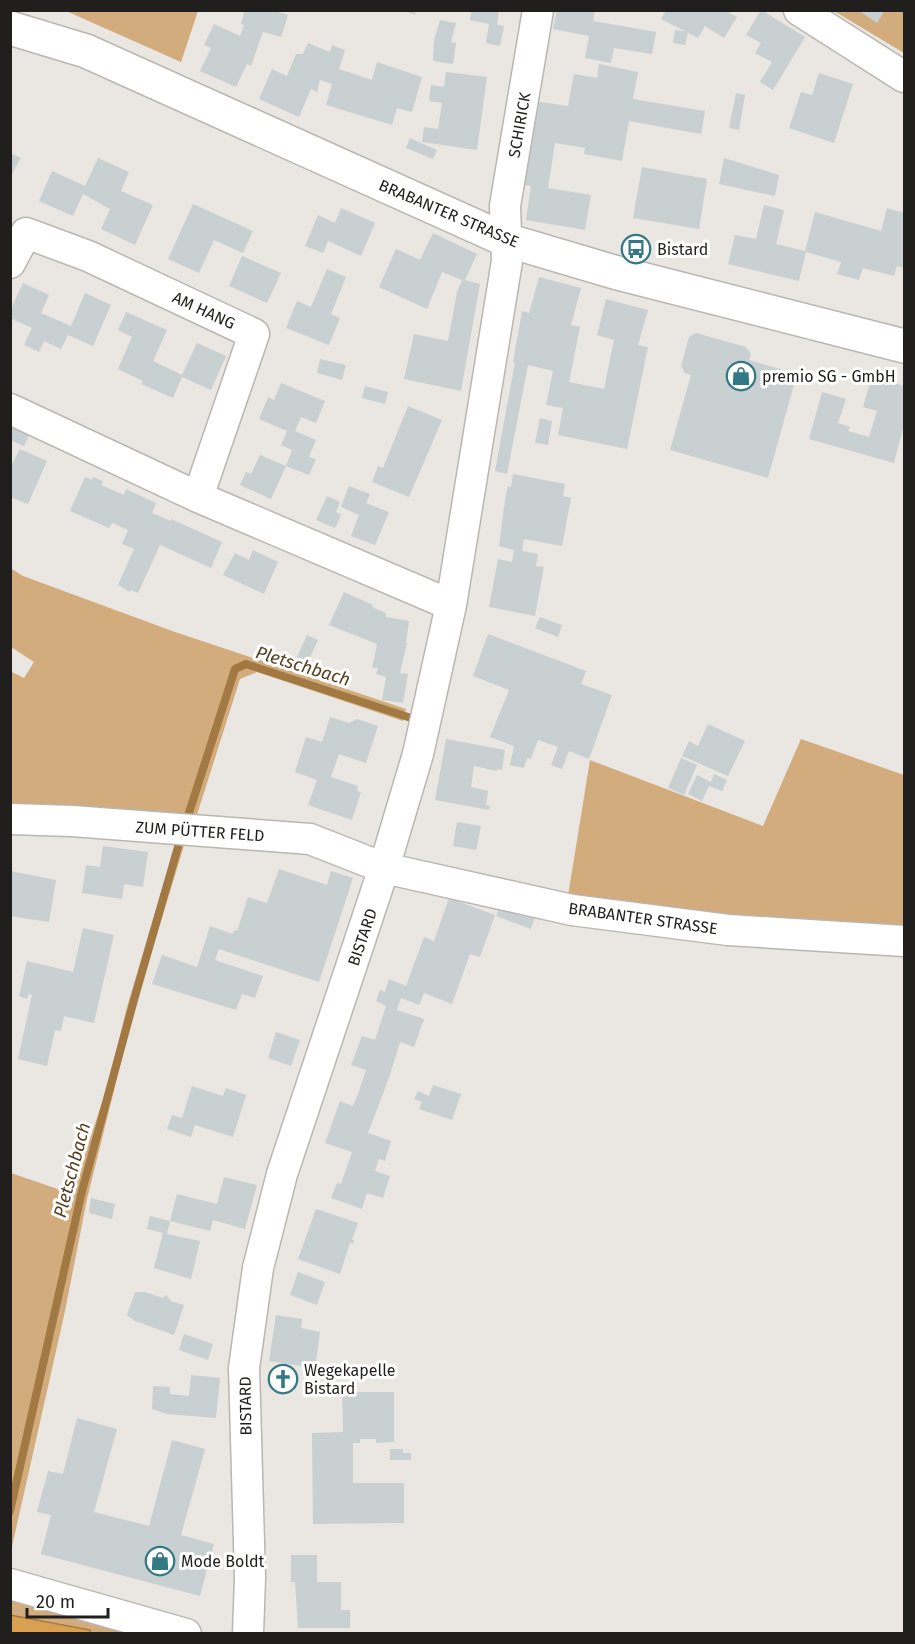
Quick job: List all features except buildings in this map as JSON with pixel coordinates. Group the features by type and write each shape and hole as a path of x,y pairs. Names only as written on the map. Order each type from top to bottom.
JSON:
{"main road":[{"name":"BRABANTER STRASSE","path":"10,28 86,51 506,240 614,272 904,346"}],"street":[{"name":"SCHIRICK","path":"506,240 505,206 538,10"},
{"path":"799,10 904,77"},
{"name":"AM HANG","path":"10,263 26,233 88,256 254,334 198,497"},
{"name":"BISTARD","path":"248,1634 250,1578 244,1368 258,1268 282,1174 384,868 418,753 451,605 507,261 506,240"},
{"path":"10,409 198,497 451,605"},
{"name":"ZUM PÜTTER FELD","path":"10,819 72,821 310,839 384,868"},
{"name":"BRABANTER STRASSE","path":"384,868 572,910 728,930 904,941"},
{"path":"10,1584 186,1634"}],"shaded area":[{"path":"66,11 198,11 181,62"},
{"path":"834,11 904,11 904,53"},
{"path":"12,569 23,576 175,632 406,709 403,721 257,672 240,679 195,821 11,810 10,671 24,678 34,662 11,647"},
{"path":"801,739 904,775 904,935 725,923 568,896 590,760 763,826"},
{"path":"177,838 186,839 134,1010 87,1199 65,1311 11,1551 11,1173 72,1194 108,1084 127,1007"},
{"path":"10,1593 159,1633 90,1633 90,1630 11,1615"},
{"path":"10,1615 90,1630 90,1633 11,1633"}],"waterway":[{"name":"Pletschbach","path":"187,819 235,669 246,664 408,717"},
{"name":"Pletschbach","path":"10,1511 82,1191 180,840"}],"place":[{"name":"Bistard","path":"636,249"},
{"name":"premio SG - GmbH","path":"741,376"},
{"name":"Wegekapelle Bistard","path":"283,1379"},
{"name":"Mode Boldt","path":"160,1561"}]}
